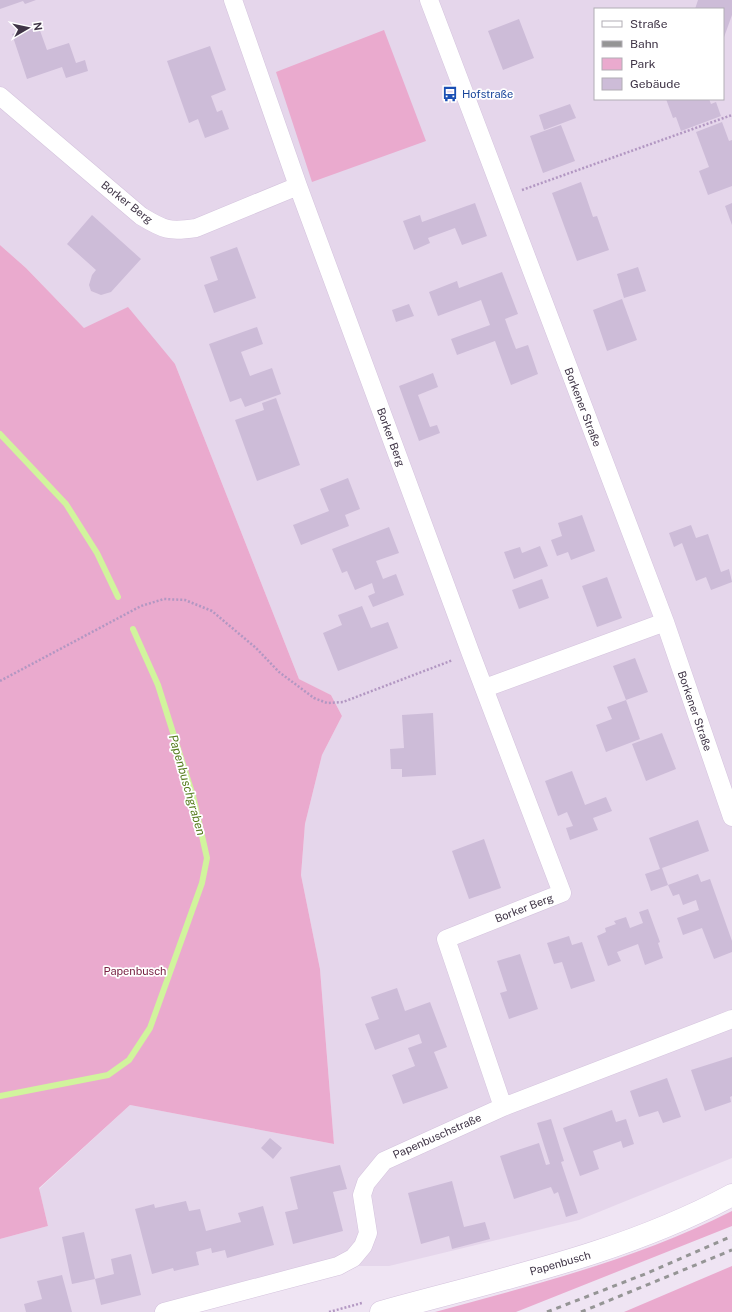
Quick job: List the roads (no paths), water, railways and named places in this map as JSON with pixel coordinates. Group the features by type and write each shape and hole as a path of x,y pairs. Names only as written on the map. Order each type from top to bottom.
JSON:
{"street":[{"name":"Borker Berg","path":"233,0 298,186 471,654 562,893 446,939 504,1107"},
{"name":"Borkener Straße","path":"429,0 726,783 732,817"},
{"name":"Borker Berg","path":"0,96 141,216 163,229 180,231 196,228 298,186"},
{"path":"485,688 665,622"},
{"name":"Papenbuschstraße","path":"164,1312 338,1266 353,1258 363,1246 368,1233 362,1195 366,1183 384,1160 504,1107 732,1019"},
{"name":"Papenbusch","path":"381,1312 584,1256 641,1238 696,1214 732,1195"}],"waterway":[{"name":"Papenbuschgraben","path":"0,434 66,504 97,553 118,597"},
{"name":"Papenbuschgraben","path":"0,1096 108,1075 129,1060 150,1028 202,883 207,858 193,796 158,685 133,629"}],"railway":[{"path":"547,1312 645,1274 732,1236"},
{"path":"581,1312 732,1250"}],"place":[{"name":"Hofstraße","path":"450,94"}]}
